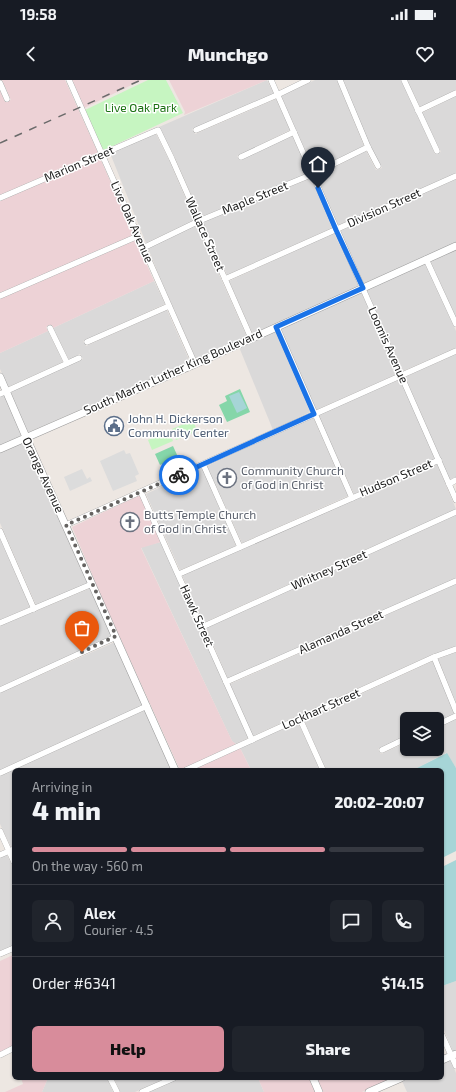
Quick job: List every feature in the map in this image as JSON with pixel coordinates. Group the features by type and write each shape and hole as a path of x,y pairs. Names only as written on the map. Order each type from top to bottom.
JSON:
{"street":[{"name":"Live Oak Avenue","path":"69,80 194,364"},
{"name":"Loomis Avenue","path":"271,80 456,500"},
{"path":"196,130 308,80"},
{"path":"340,80 368,147 378,166"},
{"path":"404,80 437,151"},
{"path":"0,83 7,99"},
{"path":"418,111 456,93"},
{"name":"Marion Street","path":"0,198 158,130"},
{"name":"Wallace Street","path":"158,130 251,338"},
{"path":"241,157 294,132"},
{"name":"Maple Street","path":"143,248 199,221 313,174 368,147"},
{"name":"Division Street","path":"225,279 456,176"},
{"path":"0,296 138,236"},
{"name":"South Martin Luther King Boulevard","path":"0,449 194,364 456,246"},
{"path":"426,259 456,324"},
{"path":"87,342 169,306"},
{"path":"276,327 352,498"},
{"path":"50,328 67,363"},
{"path":"66,525 456,351"},
{"path":"3,392 79,358"},
{"name":"Orange Avenue","path":"0,378 3,392 26,437 174,768"},
{"name":"Hudson Street","path":"179,574 438,460"},
{"path":"203,464 240,547"},
{"path":"449,484 456,480"},
{"name":"Hawk Street","path":"141,492 252,740"},
{"name":"Whitney Street","path":"202,627 456,512"},
{"path":"0,530 34,608"},
{"name":"Alamanda Street","path":"226,682 456,581"},
{"path":"0,623 92,584"},
{"path":"0,690 116,636"},
{"name":"Lockhart Street","path":"190,768 434,657 456,649"},
{"path":"434,657 456,711"},
{"path":"0,773 147,706"},
{"path":"444,722 456,716"},
{"path":"300,719 322,768"},
{"path":"382,750 400,741"},
{"path":"0,831 12,850 0,855"},
{"path":"0,954 12,949"},
{"path":"444,1038 454,1055 456,1066"},
{"path":"0,1055 12,1049"},
{"path":"444,1059 454,1055"},
{"path":"111,1080 117,1092"},
{"path":"142,1092 169,1080"},
{"path":"314,1080 319,1092"},
{"path":"369,1092 396,1080"}],"shaded area":[{"path":"2,80 65,80 98,153 0,195 0,90 5,102 11,100"},
{"path":"72,80 142,80 84,108"},
{"path":"169,80 267,80 184,115 185,112"},
{"path":"267,80 274,94 192,129 195,134 276,99 290,130 237,156 240,160 292,135 309,173 201,217 175,158 159,127"},
{"path":"315,80 337,80 364,146 314,170 281,96"},
{"path":"343,80 401,80 435,154 441,152 422,113 456,96 456,173 337,226 317,176 366,151 376,170 382,168 370,146"},
{"path":"407,80 456,80 456,90 420,107"},
{"path":"156,134 195,220 146,243 110,153"},
{"path":"100,158 134,235 0,293 0,201"},
{"path":"311,178 332,228 227,275 203,222"},
{"path":"456,179 456,243 364,284 340,231"},
{"path":"197,225 247,337 196,359 148,248"},
{"path":"334,233 359,286 253,335 229,281"},
{"path":"136,240 154,281 53,328 52,325 46,327 48,331 0,353 0,299"},
{"path":"456,249 456,317 430,261"},
{"path":"425,263 456,331 456,348 403,371 366,289"},
{"path":"154,281 165,304 83,341 86,346 167,310 190,362 27,433 10,392 83,359 80,354 69,360 53,328"},
{"path":"361,291 397,374 316,410 280,328"},
{"path":"48,331 63,362 8,387 0,369 0,353"},
{"path":"275,331 310,412 273,430 239,347"},
{"path":"456,354 456,477 450,480 405,377"},
{"path":"400,379 435,459 354,494 318,415"},
{"path":"4,395 22,436 0,446 0,397"},
{"path":"313,417 348,496 242,543 207,466"},
{"path":"24,441 88,583 36,605 0,523 0,452"},
{"path":"124,450 126,454 130,453 139,474 135,476 137,481 113,491 100,461"},
{"path":"437,464 456,509 203,623 182,575"},
{"path":"202,468 236,546 180,570 146,494"},
{"path":"82,469 87,479 90,477 92,481 70,491 64,477"},
{"path":"140,495 161,542 141,548 232,741 236,744 184,768 179,768 103,600 72,527"},
{"path":"456,515 456,578 228,679 206,628"},
{"path":"0,538 30,607 0,620"},
{"path":"161,542 248,738 236,744 232,741 141,547"},
{"path":"456,584 456,646 431,655 253,736 230,684"},
{"path":"91,588 113,637 0,687 0,626"},
{"path":"115,642 143,705 0,770 0,693"},
{"path":"456,652 456,703 438,659"},
{"path":"433,661 454,714 444,719 444,712 400,712 400,738 378,749 381,754 400,745 400,756 440,756 417,768 325,768 304,720"},
{"path":"145,710 171,768 18,768"},
{"path":"456,719 456,768 446,753 444,754 444,725"},
{"path":"298,722 319,768 250,768 240,748"},
{"path":"240,748 250,768 197,768"},
{"path":"12,771 11,847 0,824 0,776"},
{"path":"7,855 12,865 12,946 0,951 0,858"},
{"path":"12,955 12,1046 0,1052 0,961"},
{"path":"456,981 456,1050 453,1052 444,1030 444,985"},
{"path":"450,1059 456,1073 456,1092 407,1092 402,1081 404,1080 444,1080 444,1062"},
{"path":"22,1080 47,1080 42,1092 5,1092 23,1084"},
{"path":"47,1080 108,1080 113,1092 42,1092"},
{"path":"115,1080 162,1080 135,1092 120,1092"},
{"path":"176,1080 259,1080 264,1092 149,1092"},
{"path":"259,1080 311,1080 316,1092 264,1092"},
{"path":"317,1080 389,1080 362,1092 323,1092"}],"green space":[{"name":"Live Oak Park","path":"148,80 166,80 183,113 104,150 101,147 85,110"},
{"path":"240,389 250,412 227,422 219,405 227,401 225,396"},
{"path":"193,420 197,431 176,440 172,429"},
{"path":"169,431 173,441 152,450 148,440"},
{"path":"173,446 178,457 160,465 155,454"}],"water":[{"path":"239,392 247,408 237,413 229,396"},
{"path":"447,753 456,768 456,851 444,857 444,768 417,768 441,756 444,756"},
{"path":"456,860 456,981 444,985 444,866"}],"railway":[{"path":"0,143 141,80"}],"way so far":[{"path":"82,652 116,636 66,525 179,475"}],"place":[{"name":"John H. Dickerson Community Center","path":"114,426"},
{"name":"Community Church of God in Christ","path":"227,478"},
{"name":"Butts Temple Church of God in Christ","path":"130,522"}],"route":[{"path":"179,475 314,414 276,327 363,288 318,188"}]}
